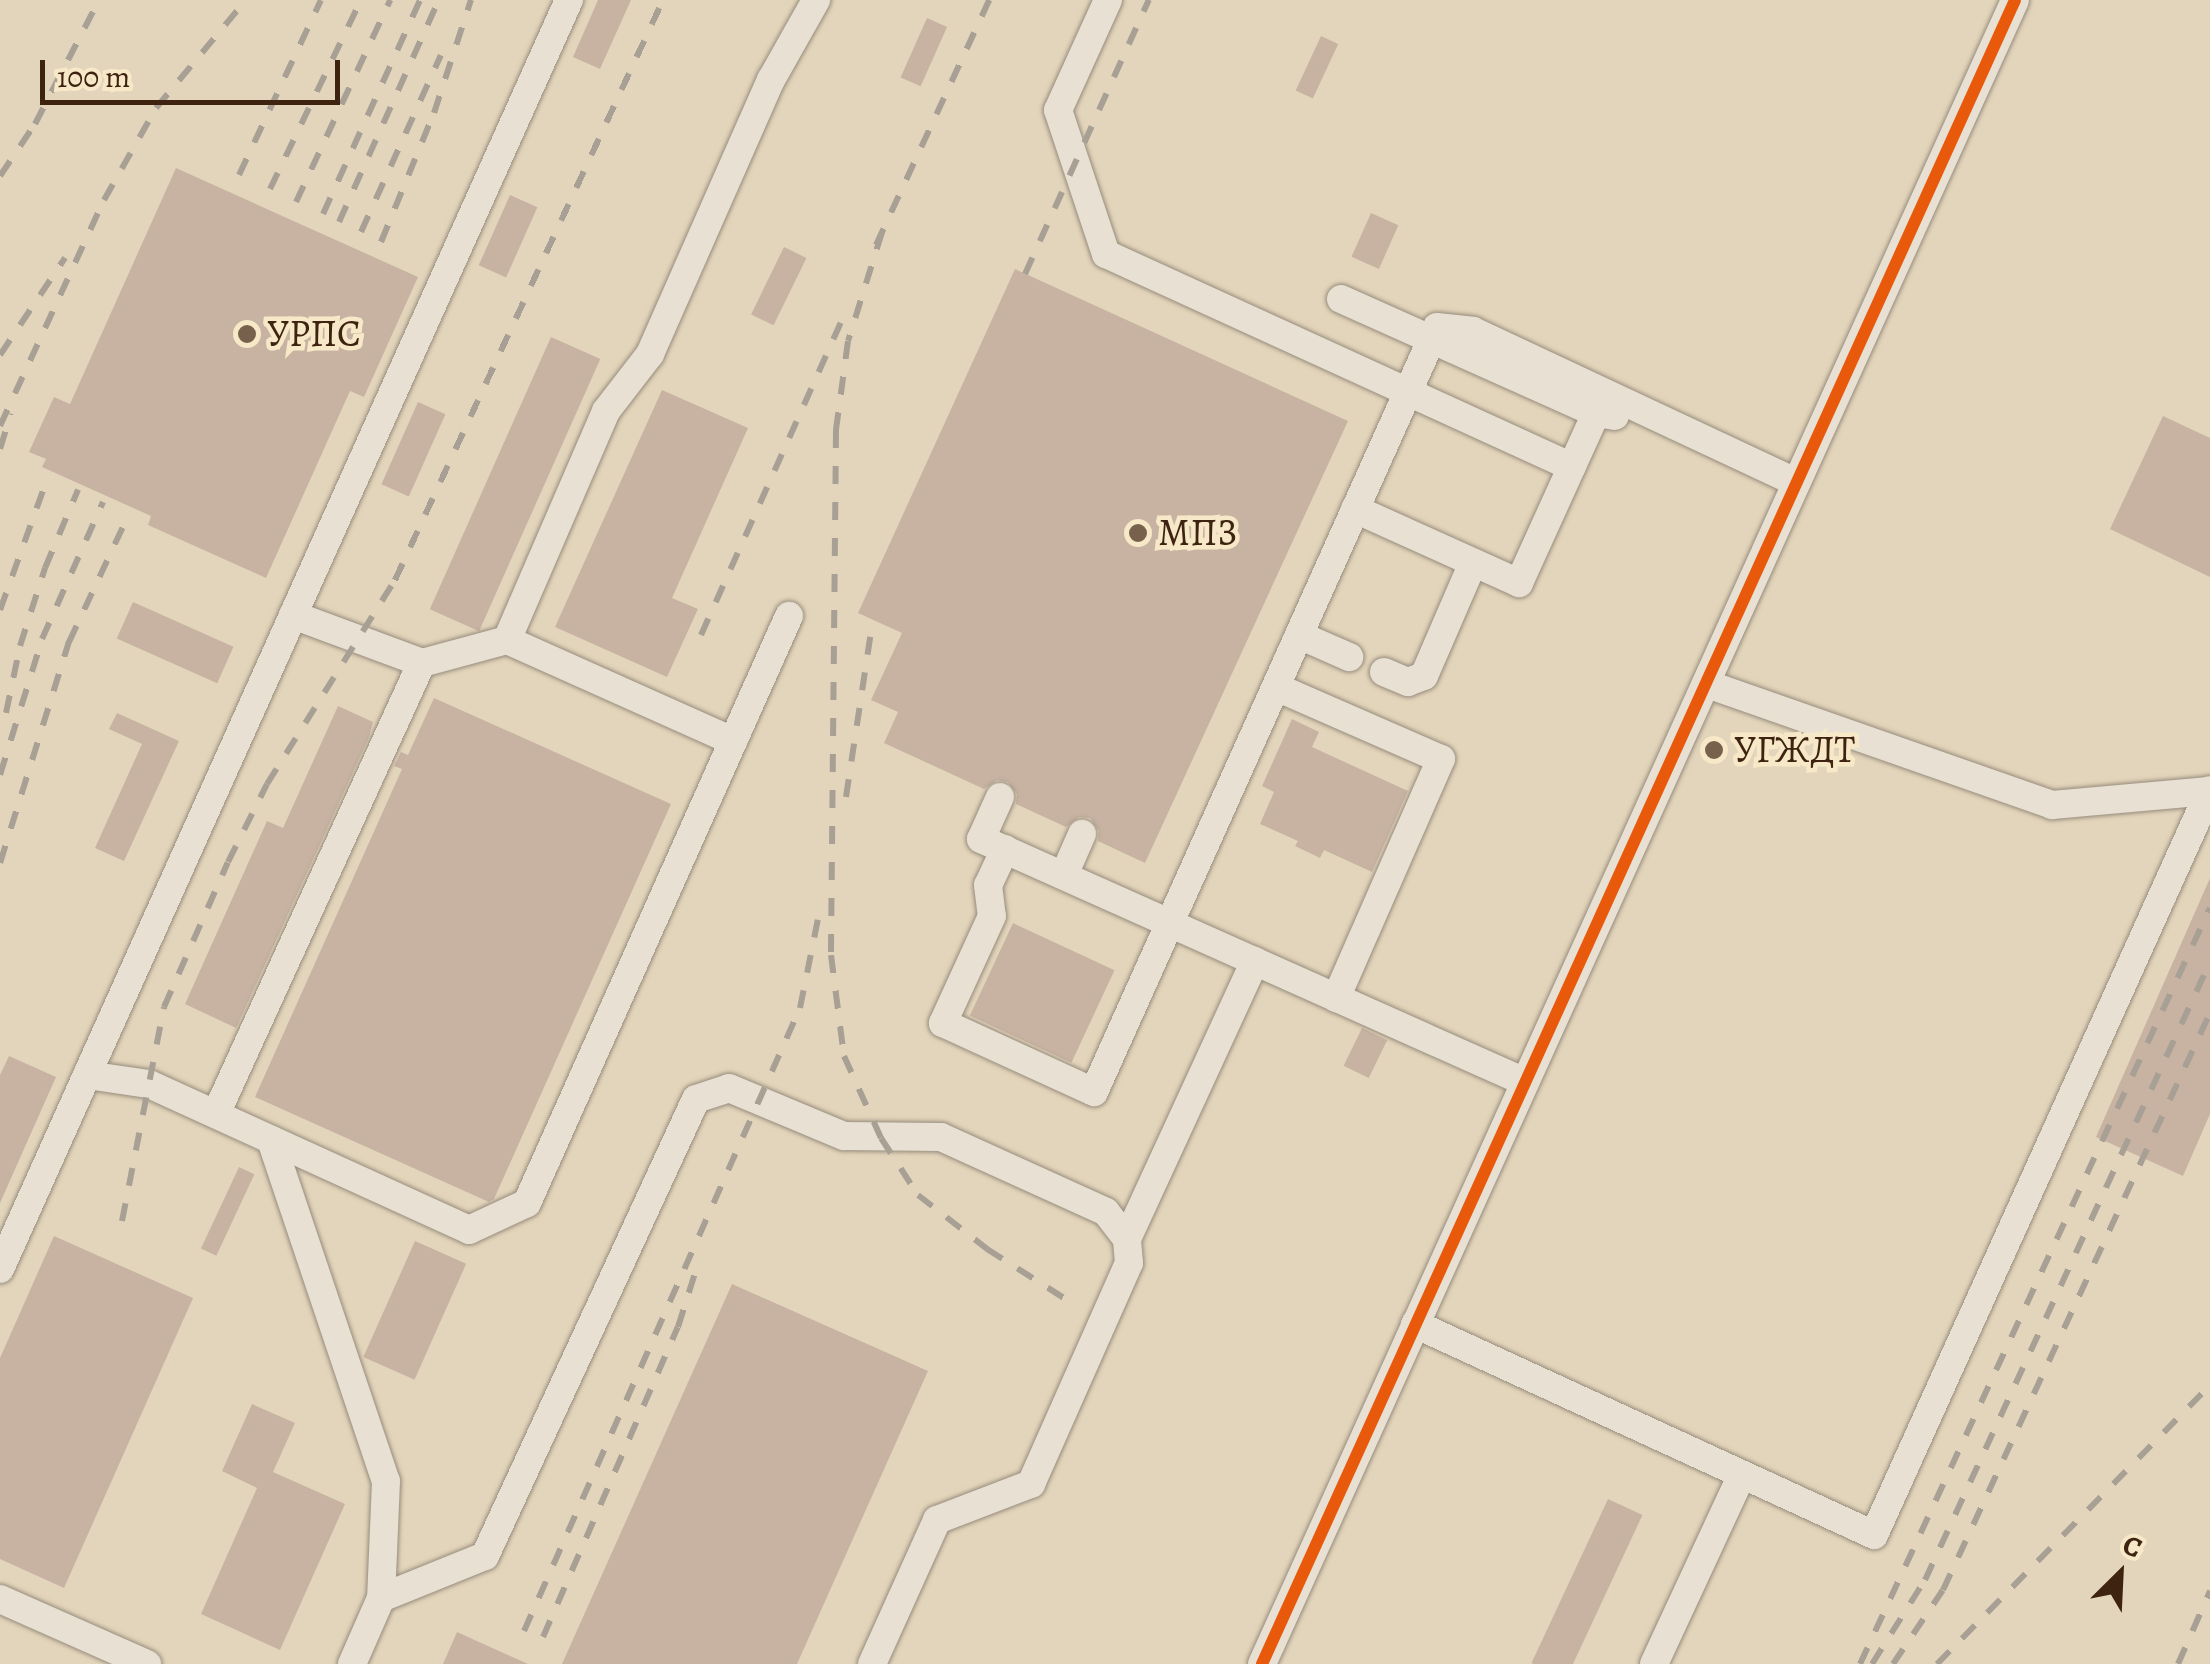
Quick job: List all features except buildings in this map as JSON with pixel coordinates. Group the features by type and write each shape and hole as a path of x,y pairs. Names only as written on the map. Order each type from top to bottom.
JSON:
{"street":[{"path":"0,1269 568,0"},
{"path":"507,640 606,411 650,354 771,80 816,0"},
{"path":"1108,0 1058,110 1106,254 1572,468"},
{"path":"1262,1664 2015,0"},
{"path":"1341,299 1596,413 1674,425"},
{"path":"1004,849 988,885 992,916 943,1023 1094,1092 1437,326 1473,332 1796,482"},
{"path":"1355,509 1519,583 1596,413"},
{"path":"1384,672 1408,682 1424,676 1474,562"},
{"path":"293,615 422,663 507,640 733,741"},
{"path":"87,1074 149,1084 470,1230 527,1203 789,616"},
{"path":"1299,635 1349,657"},
{"path":"216,1114 422,663"},
{"path":"1415,1324 1874,1535 2210,791 2052,805 1706,684"},
{"path":"1276,687 1441,759 1336,998"},
{"path":"1000,796 981,838 1524,1082"},
{"path":"1064,876 1082,834"},
{"path":"872,1664 938,1520 1031,1484 1130,1264 1128,1239 1255,962"},
{"path":"381,1598 485,1556 696,1099 729,1088 844,1136 941,1136 1106,1212 1128,1239"},
{"path":"271,1140 386,1480 381,1598 352,1664"},
{"path":"1654,1664 1742,1474"},
{"path":"0,1598 147,1664"}],"railway":[{"path":"0,176 35,124 99,0"},
{"path":"0,426 104,200 156,108 246,0"},
{"path":"239,175 321,0"},
{"path":"270,189 361,0"},
{"path":"296,202 390,0"},
{"path":"323,214 420,0"},
{"path":"339,222 439,0"},
{"path":"381,242 434,113 471,0"},
{"path":"122,1221 164,1007 228,862 267,784 395,580 663,0"},
{"path":"876,245 989,0"},
{"path":"1025,274 1149,0"},
{"path":"361,232 441,55"},
{"path":"882,232 848,341 836,430 831,955 844,1056 881,1138 918,1195 987,1249 1064,1298"},
{"path":"0,355 65,258"},
{"path":"701,635 843,318"},
{"path":"0,449 11,414"},
{"path":"0,610 48,477"},
{"path":"6,713 20,646 45,568 78,490"},
{"path":"0,775 42,639 103,502"},
{"path":"0,863 69,642 129,514"},
{"path":"846,797 873,619"},
{"path":"1860,1664 2210,908"},
{"path":"524,1631 800,1008 819,914"},
{"path":"1872,1664 1925,1580 2210,962"},
{"path":"1893,1664 1943,1590 2210,1013"},
{"path":"543,1637 678,1327 695,1273"},
{"path":"1937,1664 2210,1385"},
{"path":"2178,1664 2210,1591"}],"cycle path":[{"path":"1262,1664 2015,0"}],"place":[{"name":"УРПС","path":"247,334"},
{"name":"МПЗ","path":"1138,533"},
{"name":"УГЖДТ","path":"1714,750"}]}
